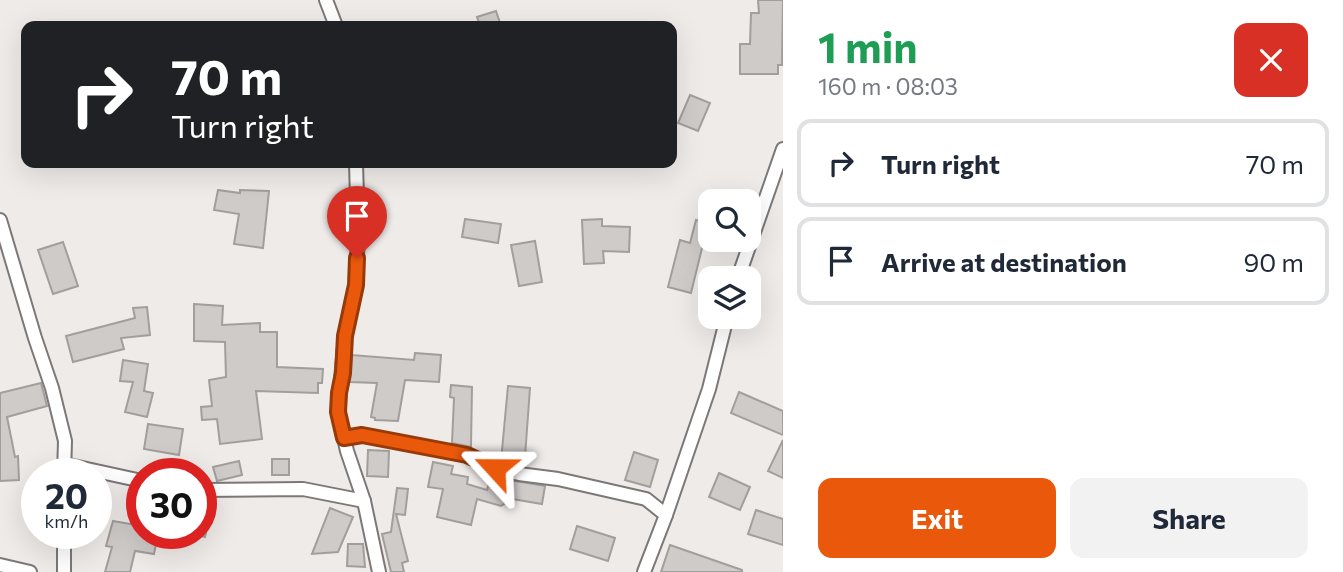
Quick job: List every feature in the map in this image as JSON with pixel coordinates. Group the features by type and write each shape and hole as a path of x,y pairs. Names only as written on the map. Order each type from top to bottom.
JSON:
{"street":[{"path":"326,0 334,21"},
{"path":"742,266 768,190 780,168 783,149"},
{"path":"356,168 356,285 345,336 338,412 364,501 379,572"},
{"path":"768,190 783,180"},
{"path":"0,220 52,388 65,441 64,458"},
{"path":"644,572 709,389 724,329"},
{"path":"344,438 362,435 467,455 495,468 519,474 558,479 646,499 666,515"},
{"path":"217,490 303,489 364,501"},
{"path":"64,549 64,572"},
{"path":"0,565 30,572"}],"building":[{"path":"758,0 783,0 782,65 778,65 778,74 740,74 740,44 750,44 751,13 759,13"},
{"path":"496,11 499,21 478,21 477,17"},
{"path":"690,95 710,103 698,131 678,123"},
{"path":"218,190 240,193 240,190 269,191 263,248 234,244 239,214 214,210"},
{"path":"465,219 501,224 498,243 462,237"},
{"path":"602,219 602,226 630,227 629,252 603,251 604,263 584,264 582,220"},
{"path":"698,220 698,252 701,252 691,293 668,287 680,240 690,243"},
{"path":"535,241 542,282 519,286 511,245"},
{"path":"63,242 78,286 53,294 38,250"},
{"path":"194,304 223,306 222,325 260,323 260,332 277,332 277,367 323,369 318,393 256,391 262,439 220,444 217,419 202,420 201,407 212,406 209,380 226,377 225,342 194,341"},
{"path":"147,307 150,335 121,338 124,349 73,362 66,336 135,318 133,308"},
{"path":"415,353 441,355 439,382 405,380 398,421 375,420 371,417 377,383 350,382 352,355 414,360"},
{"path":"123,360 148,364 144,391 153,393 147,417 125,412 133,382 120,381"},
{"path":"41,383 47,406 7,417 15,457 18,456 19,480 0,481 0,393"},
{"path":"451,385 472,387 471,447 452,443 454,398 450,397"},
{"path":"508,386 530,388 525,457 515,456 513,464 501,461"},
{"path":"739,392 783,411 783,435 731,413"},
{"path":"148,424 183,429 179,455 144,449"},
{"path":"783,440 783,478 768,471"},
{"path":"368,450 389,451 388,477 367,476"},
{"path":"634,452 658,460 650,487 625,480"},
{"path":"272,459 289,459 289,475 272,475"},
{"path":"239,461 242,475 217,481 217,466"},
{"path":"433,462 453,466 451,474 468,477 467,484 487,490 491,477 545,486 542,504 506,498 501,506 477,499 471,525 437,517 443,489 428,487"},
{"path":"719,473 750,487 740,510 709,497"},
{"path":"397,488 408,489 405,515 396,514 408,561 402,563 404,572 391,572 382,534 391,532"},
{"path":"330,508 353,517 338,552 312,554"},
{"path":"756,510 783,519 783,545 748,534"},
{"path":"113,521 126,523 126,549 155,549 154,554 135,551 130,572 105,572 112,549"},
{"path":"577,526 615,538 608,561 570,549"},
{"path":"348,544 363,544 365,567 347,566"},
{"path":"670,545 742,570 742,572 661,572"}],"route":[{"path":"357,258 356,285 345,336 339,393 338,412 344,438 362,435 419,445 467,455 495,468"}]}
